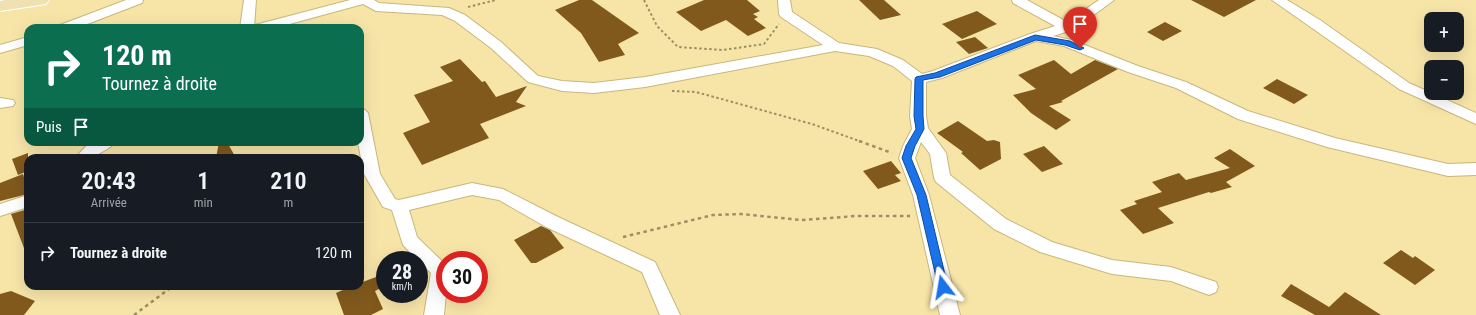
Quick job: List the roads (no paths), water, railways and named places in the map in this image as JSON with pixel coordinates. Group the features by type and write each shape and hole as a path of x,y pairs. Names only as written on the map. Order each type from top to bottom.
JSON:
{"main road":[{"path":"0,6 40,0"}],"street":[{"path":"76,24 137,0"},
{"path":"247,24 250,0"},
{"path":"275,24 365,0 376,7 444,11 460,18 496,45 533,79 562,86 594,88 645,82 835,47 872,52 898,63 919,79 937,75 1035,37 1070,26 1108,0"},
{"path":"1018,0 1066,27"},
{"path":"1278,0 1404,86 1476,119"},
{"path":"785,7 835,47"},
{"path":"1035,37 1067,43 1133,69 1181,84 1244,115 1333,143 1448,170 1476,169"},
{"path":"0,49 24,42"},
{"path":"919,79 918,116 920,129 938,153 942,178 1000,224 1046,247 1112,267 1171,274 1209,287"},
{"path":"920,129 911,146 907,158 921,195 950,315"},
{"path":"364,133 372,174 389,203 399,206 472,189 502,195 552,222 649,267 670,315"},
{"path":"87,154 98,146"},
{"path":"0,210 24,202"},
{"path":"399,206 409,240 440,271 434,315"}]}
